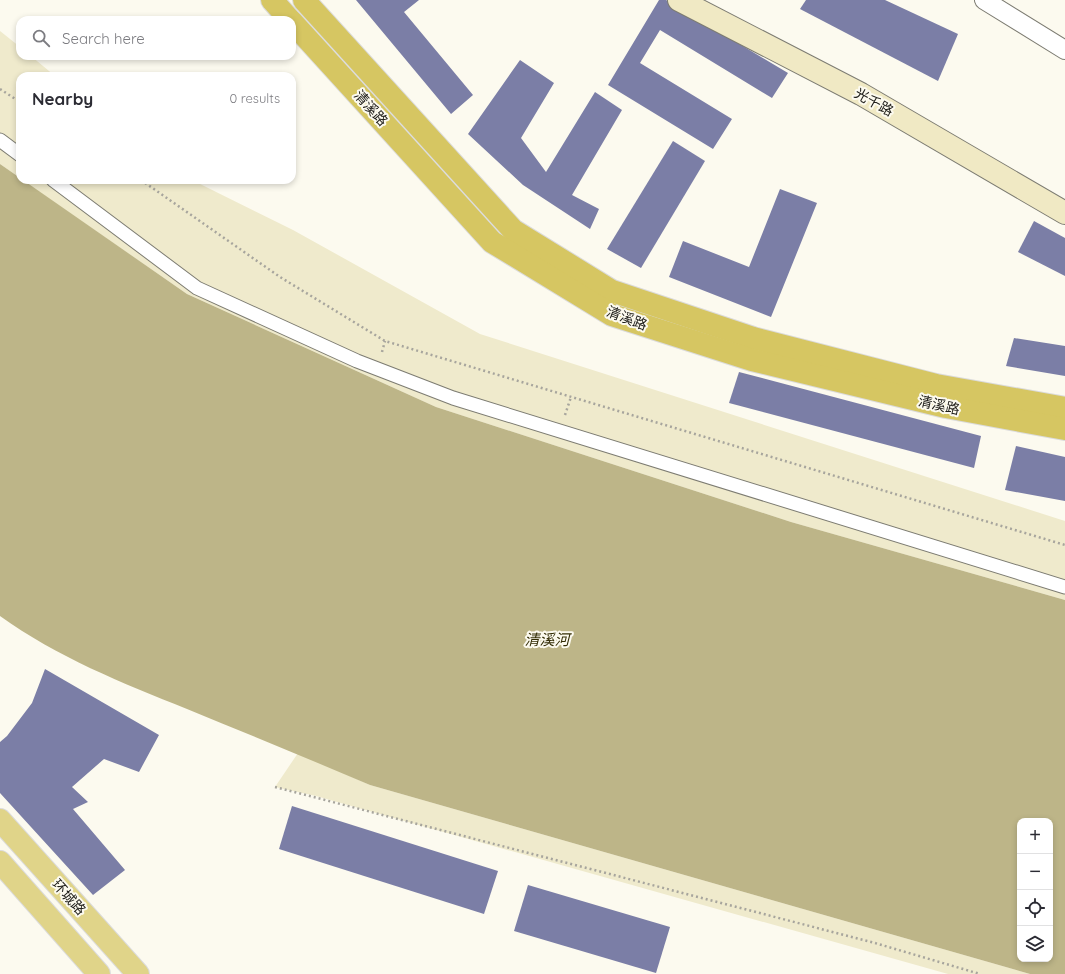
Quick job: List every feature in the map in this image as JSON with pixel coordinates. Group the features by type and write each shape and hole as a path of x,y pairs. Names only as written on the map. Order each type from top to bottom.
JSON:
{"highway":[{"name":"清溪路","path":"272,0 286,16"},
{"name":"清溪路","path":"304,0 513,230 612,291 760,340 936,385 1065,408"},
{"name":"清溪路","path":"296,26 492,242 612,315 752,360 946,408 1065,429"}],"main road":[{"name":"光千路","path":"679,0 861,94 1065,213"},
{"name":"环城路","path":"0,820 138,974"},
{"name":"环城路","path":"0,862 99,974"}],"street":[{"path":"984,0 1065,50"},
{"path":"0,140 16,152"},
{"path":"58,184 197,288 357,361 453,398 1065,587"}],"path":[{"path":"0,89 16,99"},
{"path":"147,184 280,277 385,341 1065,545"},
{"path":"275,787 875,943 980,974"}],"shaded area":[{"path":"0,31 16,44 16,60 36,60 50,72 16,72 16,175 0,164"},
{"path":"28,184 200,184 293,230 480,334 1065,521 1065,600 791,522 436,407 187,294"},
{"path":"298,753 370,785 1030,974 948,974 316,796 275,787"}],"water":[{"name":"清溪河","path":"0,164 16,175 16,184 29,184 187,294 436,407 791,522 1065,600 1065,974 1030,974 370,785 138,689 67,657 0,616"}],"building":[{"path":"356,0 419,0 404,12 473,95 451,114"},
{"path":"659,0 666,0 788,73 772,98 660,30 640,63 732,119 713,149 608,85"},
{"path":"806,0 885,0 958,34 938,81 800,9"},
{"path":"520,60 554,83 521,138 546,172 595,92 622,110 572,195 599,209 590,229 523,185 468,134"},
{"path":"673,141 705,161 641,268 607,249"},
{"path":"780,189 817,203 771,317 669,277 683,241 749,267"},
{"path":"1034,221 1065,238 1065,276 1018,252"},
{"path":"1014,338 1065,346 1065,376 1006,366"},
{"path":"739,372 981,436 974,468 729,403"},
{"path":"1016,446 1065,457 1065,501 1005,490"},
{"path":"45,669 159,735 139,772 104,759 72,787 88,802 73,809 125,870 93,895 0,793 0,742 7,736 32,703"},
{"path":"292,806 498,871 484,914 279,849"},
{"path":"528,885 670,927 656,973 514,931"}]}
